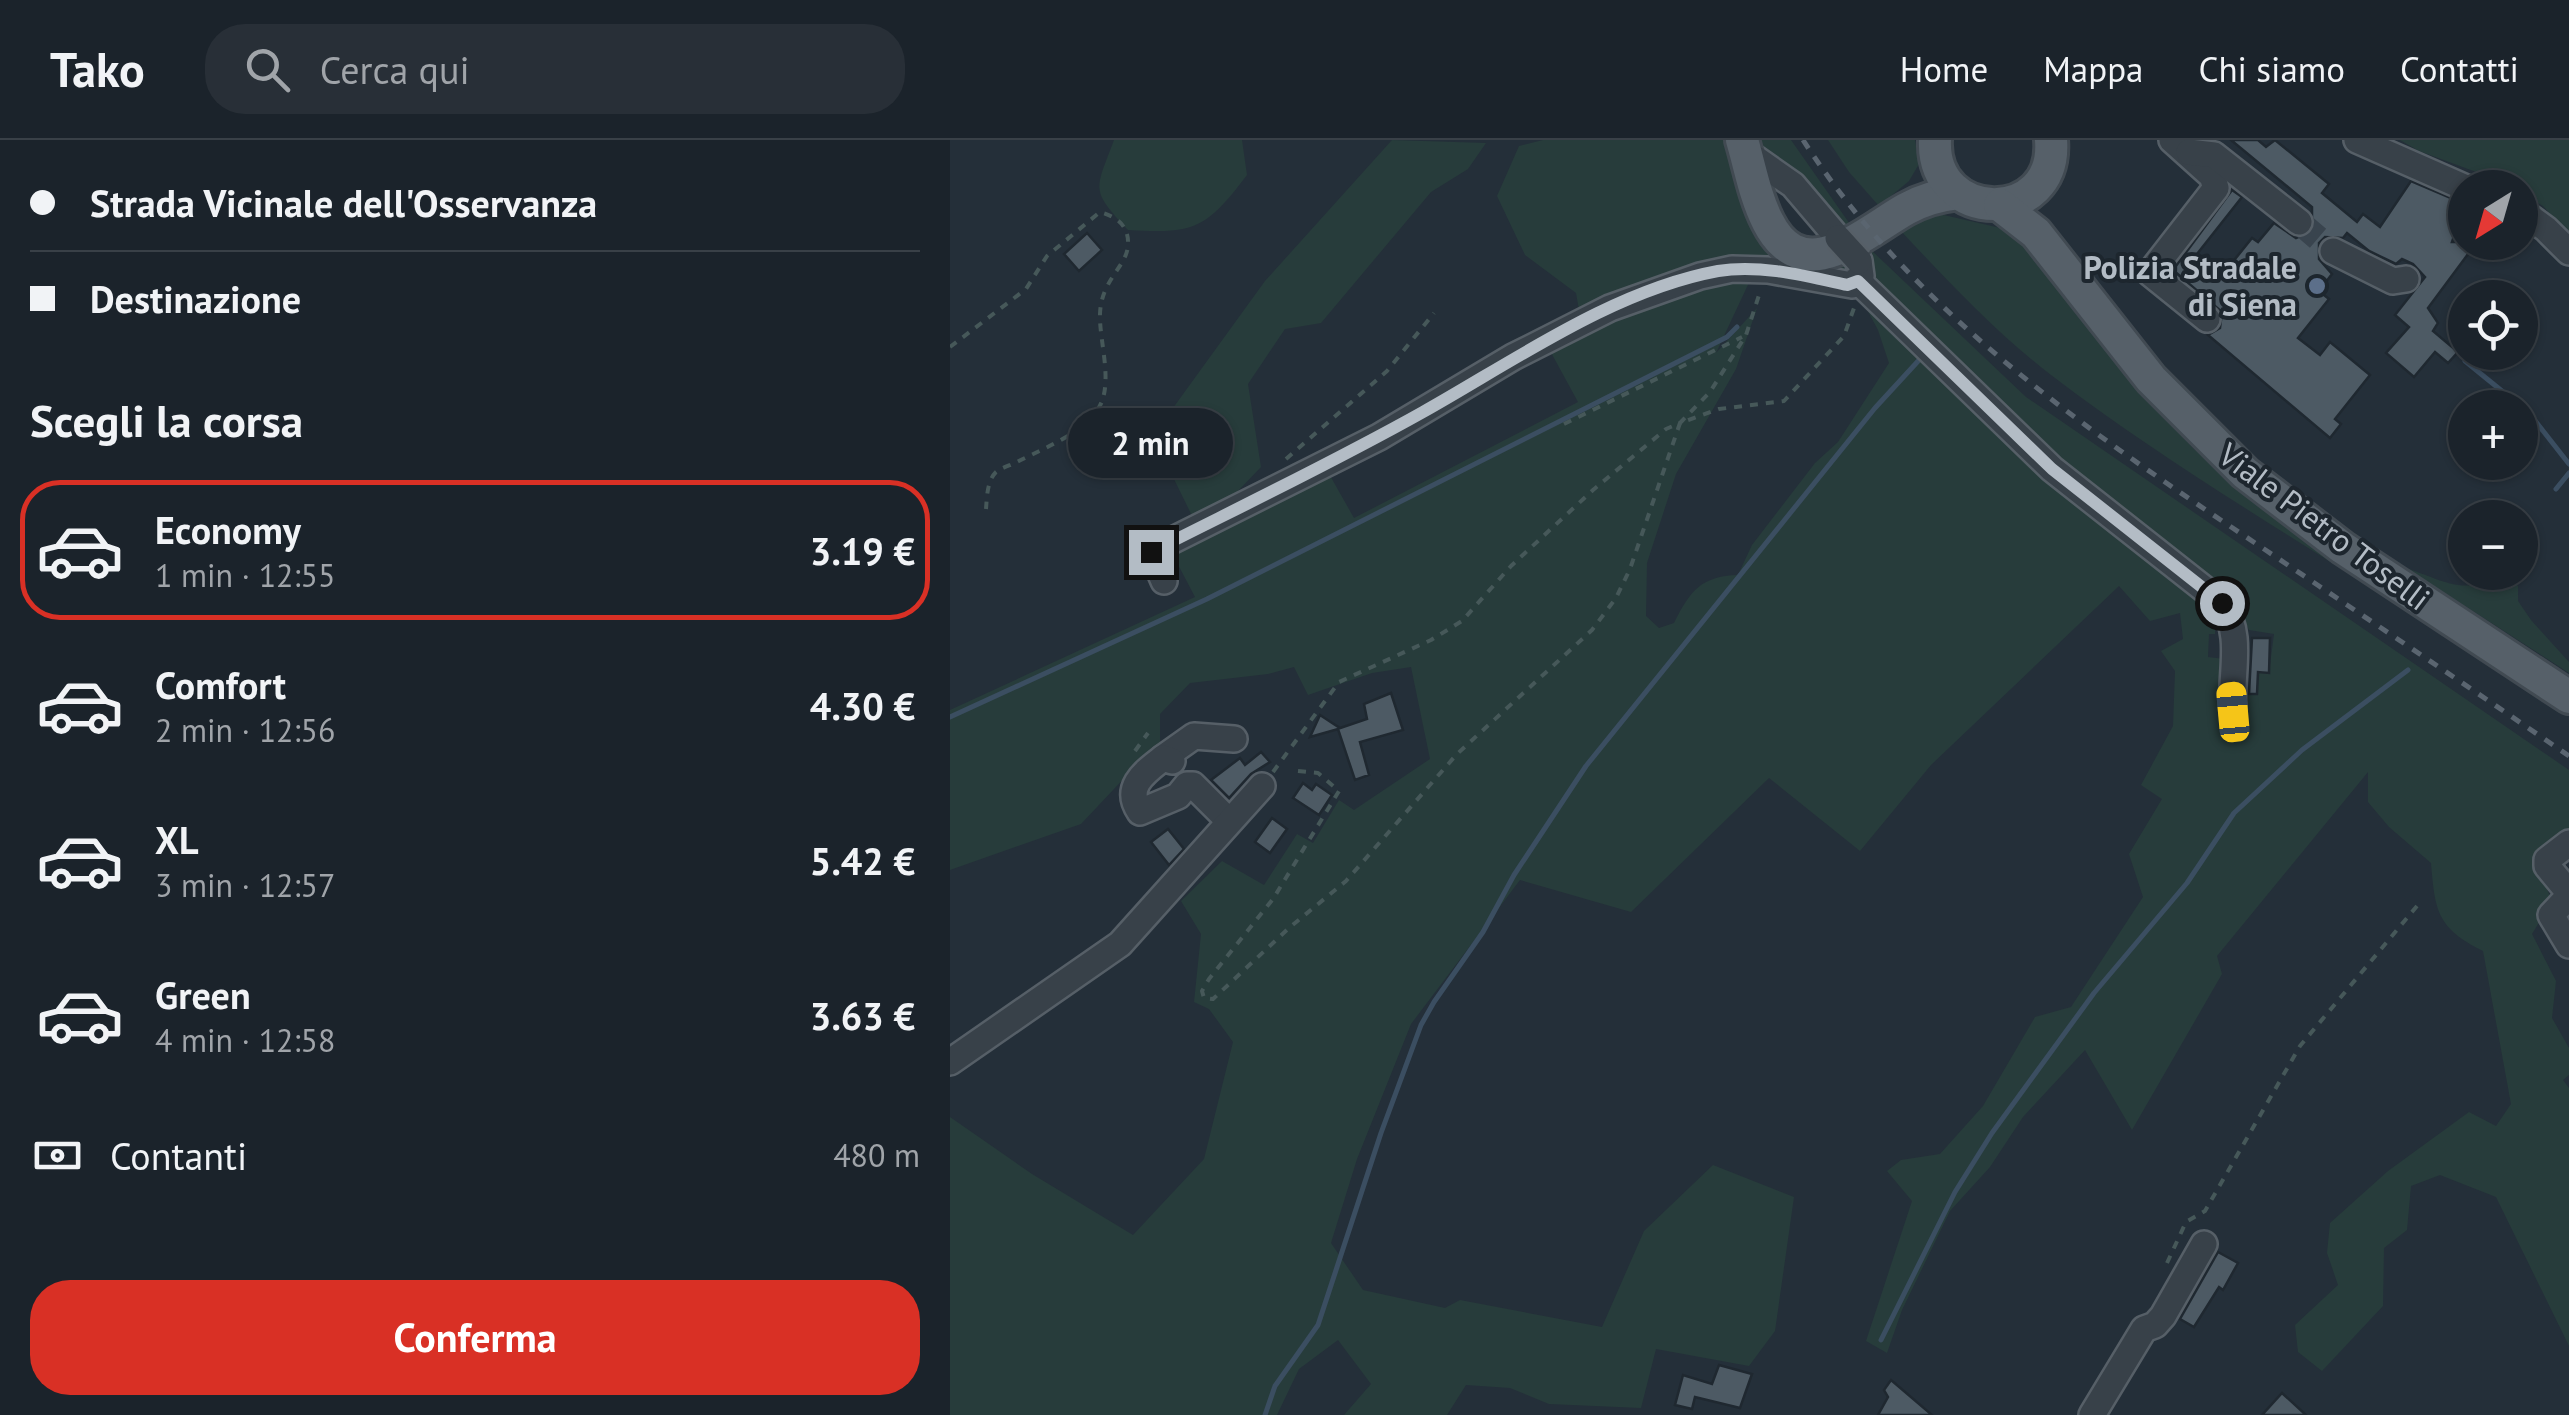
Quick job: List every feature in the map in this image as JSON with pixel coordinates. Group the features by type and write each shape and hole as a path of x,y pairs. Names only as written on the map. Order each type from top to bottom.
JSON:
{"main road":[{"name":"Viale Pietro Toselli","path":"2050,140 2050,162 2042,180 2045,220 2071,277"},
{"path":"1744,146 1770,226 1784,242 1801,252 1823,254 1840,250 1908,208 1958,193 1945,180 1936,152"},
{"path":"1908,208 1936,152"},
{"path":"2000,205 2022,198 2042,180"},
{"name":"Viale Pietro Toselli","path":"1958,193 1975,202 2000,205 2036,232 2166,396 2245,473 2342,548 2569,697"}],"street":[{"path":"2357,140 2448,180"},
{"path":"1744,146 1793,184 1838,238 1854,276 2052,469 2222,603 2236,630 2230,679 2233,712"},
{"path":"2178,146 2214,155 2299,222"},
{"path":"2178,146 2212,176 2216,188 2150,273 2207,320"},
{"path":"2538,223 2569,252"},
{"path":"2333,251 2393,281 2406,279"},
{"path":"1164,581 1151,552 1378,437 1610,308 1700,276 1732,270 1854,276"},
{"path":"1230,821 1193,784 1186,784 1178,796 1140,812 1134,794 1136,782 1194,736 1234,739"},
{"path":"950,1062 1120,944 1262,786"},
{"path":"2569,843 2547,860 2546,866 2566,889 2568,898 2551,915 2569,945"},
{"path":"2092,1415 2144,1329 2155,1326 2163,1316 2204,1244"}],"path":[{"path":"950,347 1026,289 1047,256 1100,212 1114,216 1125,229 1128,244 1123,260 1104,286 1100,313 1105,393 1099,409 1082,427 996,472 987,488 986,509"},
{"path":"1298,771 1318,773 1339,791 1273,899 1209,980 1202,992 1204,998 1213,1000 1346,881 1457,754 1592,630 1616,598 1630,569 1680,423 1710,392 1746,335 1768,270"},
{"path":"1262,786 1339,682 1462,621 1511,566 1666,429 1719,409 1784,400 1852,324 1854,276"},
{"path":"1276,467 1387,371 1434,314"},
{"path":"1564,424 1746,335"},
{"path":"2166,1267 2183,1227 2205,1211 2300,1046 2422,900"}],"green space":[{"path":"1114,140 1242,140 1247,175 1221,207 1197,224 1169,231 1128,230 1107,206 1100,189"},
{"path":"1392,140 1486,143 1468,169 1431,192 1321,323 1285,329 1248,384 1261,467 1238,491 1246,520 1328,472 1354,518 1578,402 1548,347 1612,309 1753,274 1716,353 1757,308 1736,369 1676,474 1647,563 1646,616 1659,628 1674,623 1698,587 1715,578 1738,575 1752,545 1815,463 1838,442 1889,363 1878,330 1858,293 1860,255 1869,248 2026,397 2569,770 2569,835 2538,867 2552,901 2532,934 2556,981 2552,1018 2569,1048 2569,1075 2563,1080 2569,1088 2569,1346 2496,1197 2440,1175 2411,1186 2407,1230 2384,1248 2383,1306 2322,1371 2298,1352 2295,1325 2338,1285 2327,1253 2330,1223 2388,1171 2469,1112 2496,1126 2511,1104 2483,951 2447,926 2437,906 2431,863 2389,827 2368,802 2368,772 2217,956 2222,974 2132,1130 2085,1050 2023,1117 1990,1167 1950,1211 1902,1310 1887,1353 1866,1341 1912,1201 1887,1171 1901,1160 1940,1154 1983,1106 2035,1017 2071,1007 2143,897 2129,854 2162,799 2141,785 2173,726 2175,671 2161,651 2183,639 2180,613 2150,621 2119,586 1931,765 1860,851 1769,778 1631,912 1520,880 1411,1024 1357,1159 1331,1243 1363,1290 1445,1308 1460,1300 1602,1327 1644,1231 1713,1165 1794,1197 1775,1331 1749,1366 1656,1349 1641,1408 1549,1404 1510,1388 1466,1385 1447,1415 1344,1415 1371,1384 1338,1340 1299,1369 1277,1415 950,1415 950,1117 1032,1174 1133,1235 1204,1159 1233,1042 1209,1009 1194,1002 1201,934 1181,901 1222,861 1264,885 1297,834 1313,843 1339,800 1354,810 1430,759 1411,667 1372,673 1308,695 1294,667 1190,683 1160,714 1160,750 1130,772 1081,824 950,870 950,710 1195,597 1164,538 1195,522 1171,473 1181,458 1173,408 1265,281","holes":["2234,600 2249,630 2274,634 2269,672 2258,672 2257,694 2234,694 2243,715 2229,726 2225,659 2208,657 2209,634 2215,634 2210,612"]},
{"path":"1543,140 1725,140 1742,204 1766,248 1794,259 1850,261 1848,273 1720,258 1661,281 1606,295 1579,310 1576,293 1525,255 1497,196 1519,146"},
{"path":"1754,140 1791,140 1852,227 1843,236"},
{"path":"1828,140 1915,140 1919,164 1909,181 1879,206"},
{"path":"2400,140 2569,140 2569,234 2538,203 2538,170 2471,170"},
{"path":"1935,213 2018,232 2138,389 2193,448 2258,505 2356,578 2125,429 2010,341 1898,228"},
{"path":"2406,568 2448,583 2448,590 2518,590 2518,601 2531,620 2569,662 2569,673"}],"building":[{"path":"2231,140 2258,140 2266,147 2275,140 2329,184 2322,193 2357,222 2363,214 2380,227 2411,181 2448,197 2448,260 2464,260 2428,308 2438,323 2433,331 2448,344 2448,363 2435,352 2414,377 2386,353 2409,327 2395,315 2425,277 2413,264 2402,259 2396,264 2369,251 2347,233 2343,238 2325,237 2319,243 2319,259 2332,274 2319,291 2329,299 2298,338 2320,355 2330,342 2370,375 2335,419 2341,424 2330,438 2208,335 2220,328 2222,312 2173,270 2232,190 2242,197 2197,254 2223,274 2252,238 2258,242 2274,223 2296,238 2312,231 2312,207"},
{"path":"1087,233 1102,250 1079,271 1064,254"},
{"path":"2252,638 2270,638 2269,673 2258,672 2257,694 2249,694"},
{"path":"1391,693 1403,730 1360,742 1369,775 1355,780 1338,729 1310,737 1320,715 1340,728 1367,719 1364,704"},
{"path":"1261,752 1270,762 1251,774 1229,798 1211,780 1240,758 1245,765"},
{"path":"1303,783 1312,790 1316,784 1332,795 1319,815 1293,798"},
{"path":"1272,818 1287,829 1270,853 1255,842"},
{"path":"1168,829 1184,849 1169,865 1151,842"},
{"path":"2218,1252 2238,1263 2194,1327 2180,1319"},
{"path":"1719,1365 1752,1374 1740,1408 1695,1397 1692,1409 1675,1405 1683,1375 1712,1384"},
{"path":"1891,1380 1932,1415 1878,1415 1888,1397 1884,1390"},
{"path":"2282,1393 2306,1415 2262,1415"}],"waterway":[{"path":"950,717 1207,599 1727,337 1737,327"},
{"path":"1265,1415 1275,1386 1318,1325 1381,1133 1421,1025 1434,1002 1483,932 1514,875 1586,766 1875,408 1920,359"},
{"path":"2476,370 2529,413 2569,464"},
{"path":"2556,489 2569,473"},
{"path":"1881,1340 1955,1192 1992,1133 2094,993 2187,883 2234,813 2302,750 2408,670"}],"tunnel":[{"path":"2299,222 2333,251"}],"railway":[{"path":"1803,140 1849,204 1899,263 2013,369 2138,463 2569,756"}],"place":[{"name":"Polizia Stradale di Siena","path":"2317,286"}],"route":[{"path":"1151,552 1378,437 1513,357 1610,308 1712,272 1749,269 1847,285 1858,281 2052,469 2222,603"}]}
